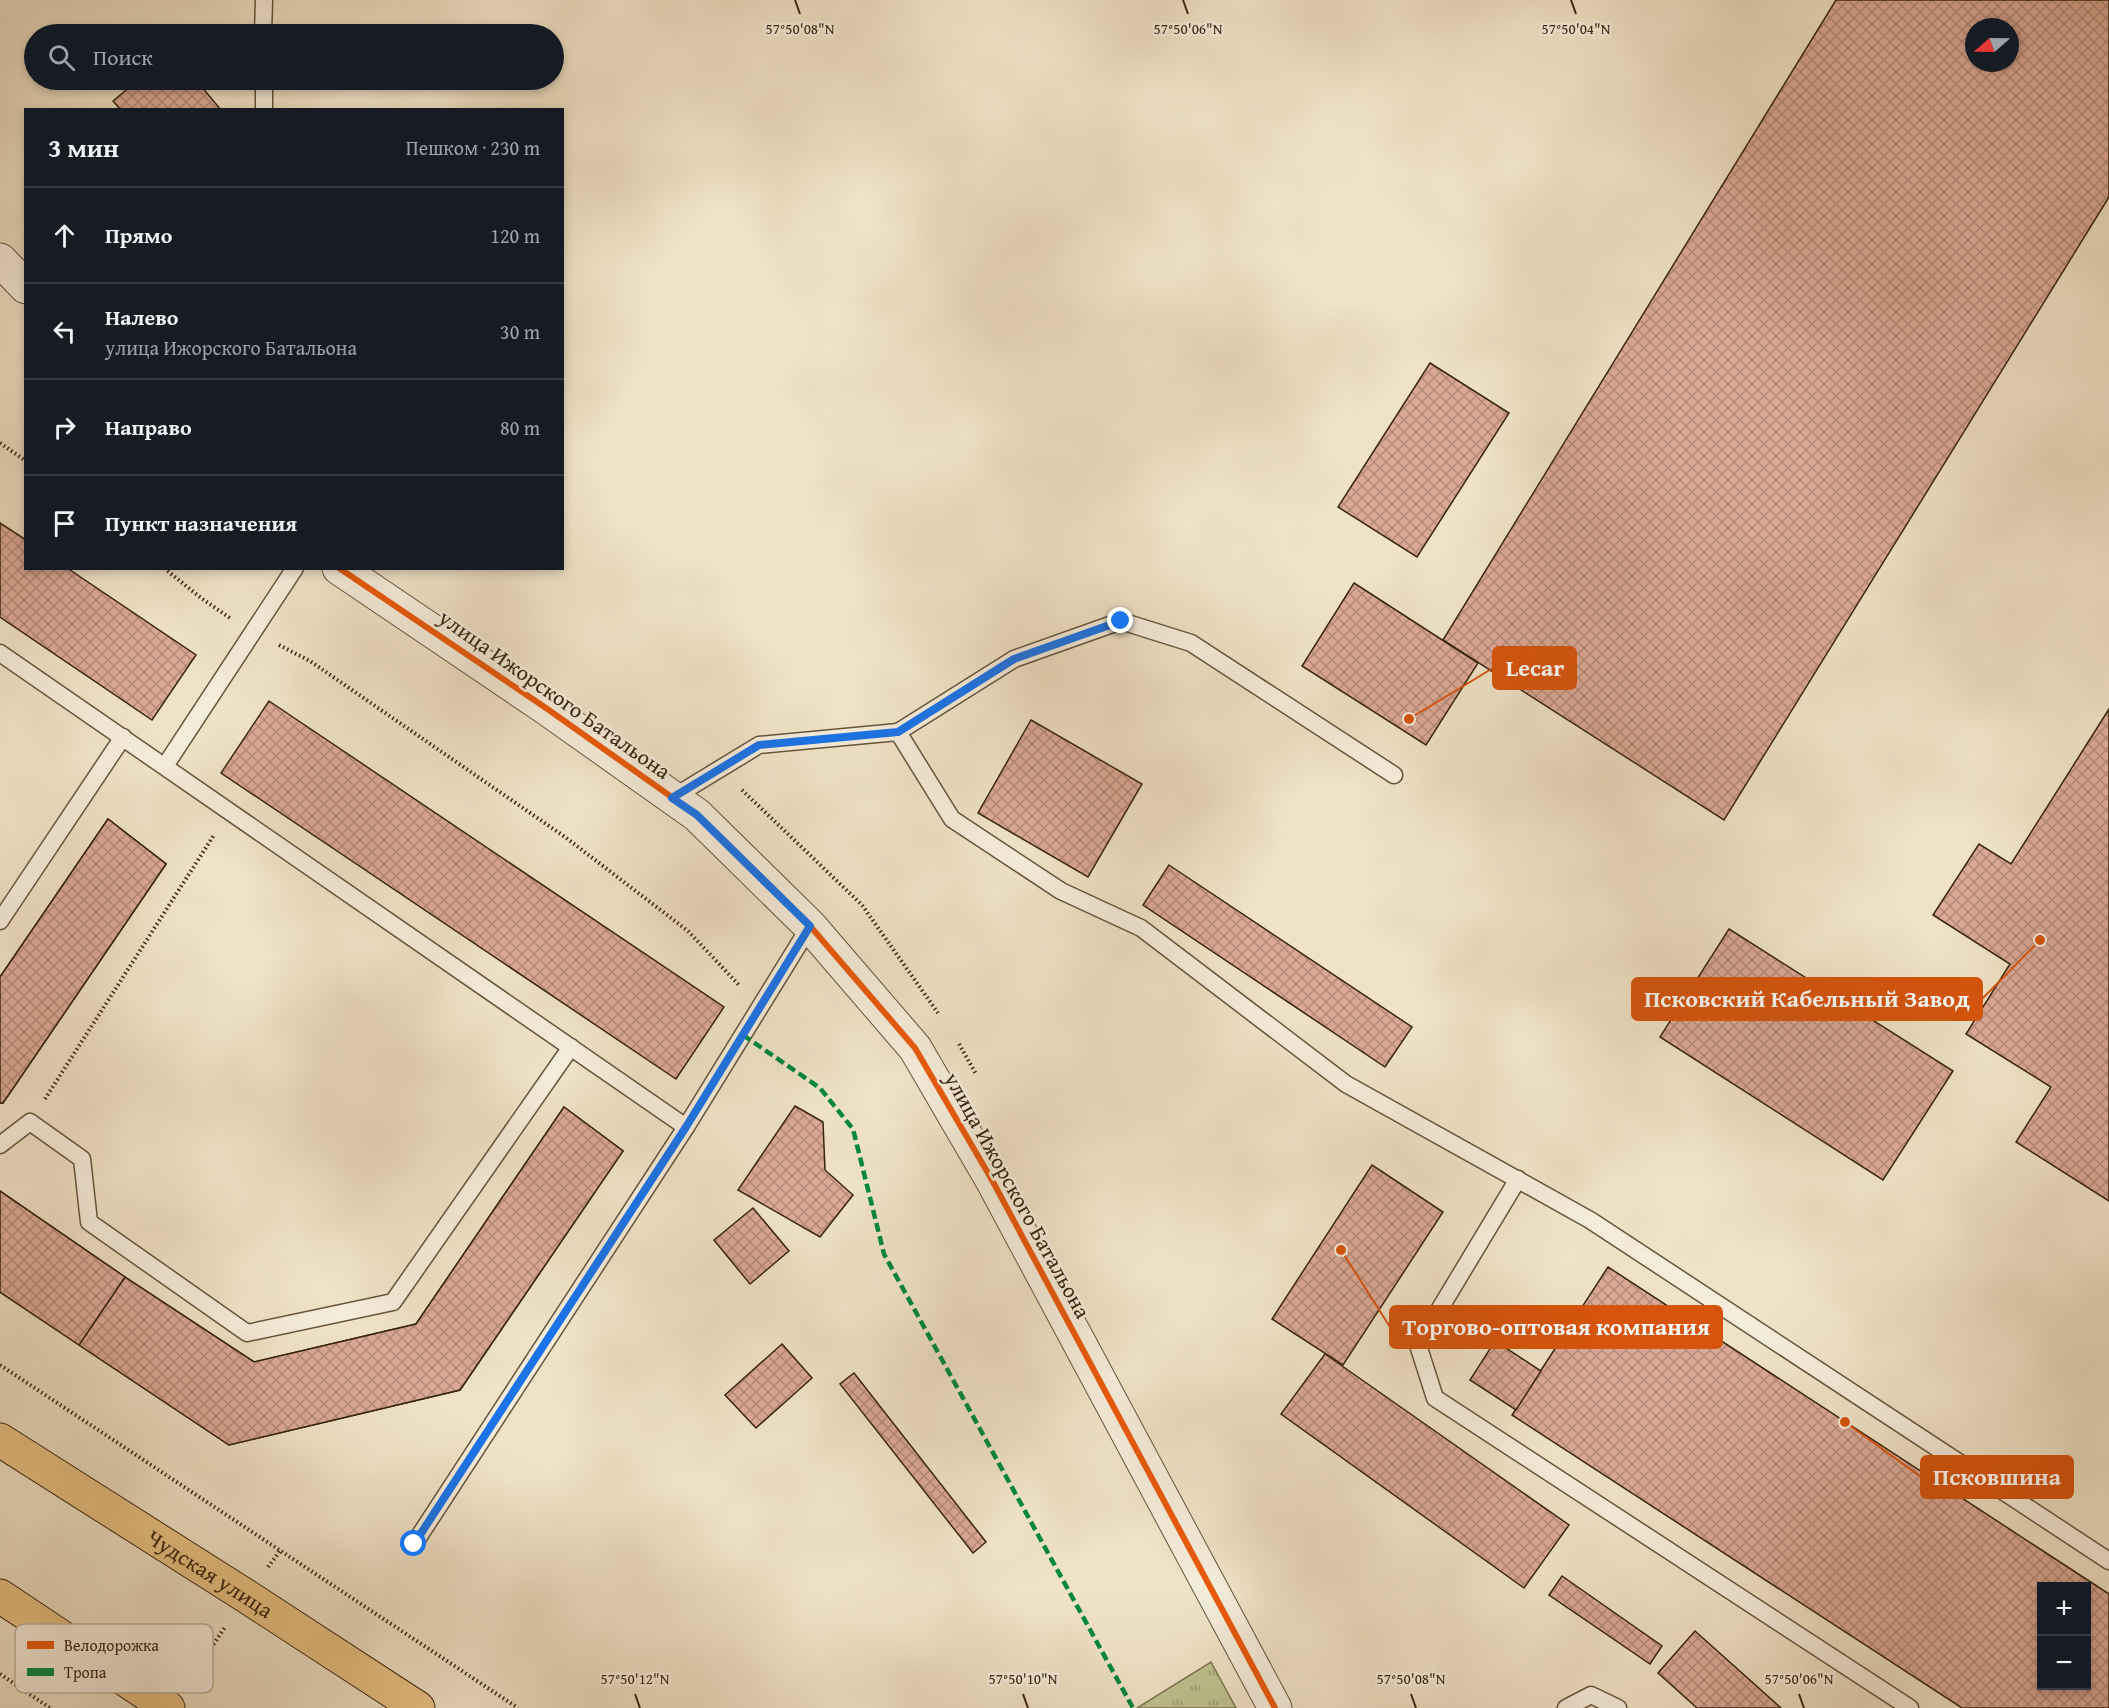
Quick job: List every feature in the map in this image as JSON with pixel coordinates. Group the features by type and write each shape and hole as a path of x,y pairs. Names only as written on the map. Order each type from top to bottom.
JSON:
{"highway":[{"name":"Чудская улица","path":"0,1440 237,1589 418,1708"},
{"path":"0,1596 42,1624"},
{"path":"146,1693 168,1708"}],"street":[{"path":"0,260 24,285"},
{"name":"улица Ижорского Батальона","path":"342,570 546,708 697,815 810,926 915,1048 992,1180 1275,1708"}],"lane":[{"path":"263,24 264,0"},
{"path":"264,90 264,108"},
{"path":"165,766 294,570"},
{"path":"672,798 759,745 898,732 1014,659 1121,621 1191,643 1394,775"},
{"path":"0,653 686,1127"},
{"path":"898,732 952,819 1061,891 1141,928 1346,1084 1590,1220 2109,1561"},
{"path":"0,921 123,737"},
{"path":"414,1544 686,1127 810,926"},
{"path":"0,1145 30,1122 82,1159 89,1222 247,1333 393,1302 571,1047"},
{"path":"1518,1179 1418,1345 1435,1398 1910,1708"},
{"path":"1566,1708 1591,1695 1618,1708"}],"path":[{"path":"0,443 24,460"},
{"path":"166,570 201,598 253,633 310,661 565,837 688,931 760,1008"},
{"path":"30,1122 229,810"},
{"path":"0,1365 518,1708"},
{"path":"0,1674 15,1684"},
{"path":"28,1693 50,1708"}],"green space":[{"path":"1211,1662 1236,1708 1137,1708"}],"building":[{"path":"1836,0 2109,0 2109,197 1724,820 1443,640"},
{"path":"126,90 204,90 219,108 119,108 113,101"},
{"path":"1430,363 1509,413 1417,557 1338,507"},
{"path":"0,523 24,539 24,570 70,570 196,655 152,720 0,617"},
{"path":"1354,583 1478,663 1426,745 1302,666"},
{"path":"269,701 724,1007 676,1079 221,773"},
{"path":"2109,709 2109,1201 2016,1142 2051,1087 1966,1034 2010,964 1933,915 1979,844 2011,864"},
{"path":"1031,720 1142,784 1088,877 978,813"},
{"path":"108,819 166,864 3,1103 0,1103 0,977"},
{"path":"108,819 166,864 3,1103 0,1103 0,977"},
{"path":"108,819 166,864 3,1103 0,1103 0,977"},
{"path":"1169,865 1412,1027 1385,1067 1143,905"},
{"path":"1729,929 1953,1071 1883,1180 1660,1037"},
{"path":"795,1106 823,1122 825,1170 853,1195 820,1237 738,1190"},
{"path":"564,1107 623,1151 460,1390 229,1445 0,1292 0,1191 254,1362 416,1324"},
{"path":"564,1107 623,1151 460,1390 229,1445 79,1345 125,1277 254,1362 416,1324"},
{"path":"1372,1165 1443,1212 1343,1365 1272,1319"},
{"path":"0,1191 125,1277 79,1345 0,1292"},
{"path":"753,1208 789,1251 750,1284 714,1240"},
{"path":"1608,1267 2091,1582 2037,1582 2037,1690 2091,1690 2091,1582 2109,1594 2109,1708 1962,1708 1512,1415"},
{"path":"1495,1341 1541,1371 1516,1410 1470,1380"},
{"path":"782,1344 812,1378 756,1428 725,1395"},
{"path":"1325,1354 1569,1525 1524,1588 1281,1414"},
{"path":"854,1373 986,1542 973,1553 840,1384"},
{"path":"1562,1576 1662,1646 1650,1664 1549,1595"},
{"path":"1695,1631 1781,1708 1697,1708 1658,1673"}],"marked path":[{"path":"743,1035 820,1088 853,1129 884,1254 1133,1708"}],"cycle path":[{"path":"342,570 546,708 697,815 810,926 915,1048 992,1180 1275,1708"}],"place":[{"name":"Lecar","path":"1409,719"},
{"name":"Псковский Кабельный Завод","path":"2040,940"},
{"name":"Торгово-оптовая компания","path":"1341,1250"},
{"name":"Псковшина","path":"1845,1422"}],"route":[{"path":"414,1544 686,1127 810,926 697,815 672,798 759,745 898,732 1014,659 1121,621"}]}
